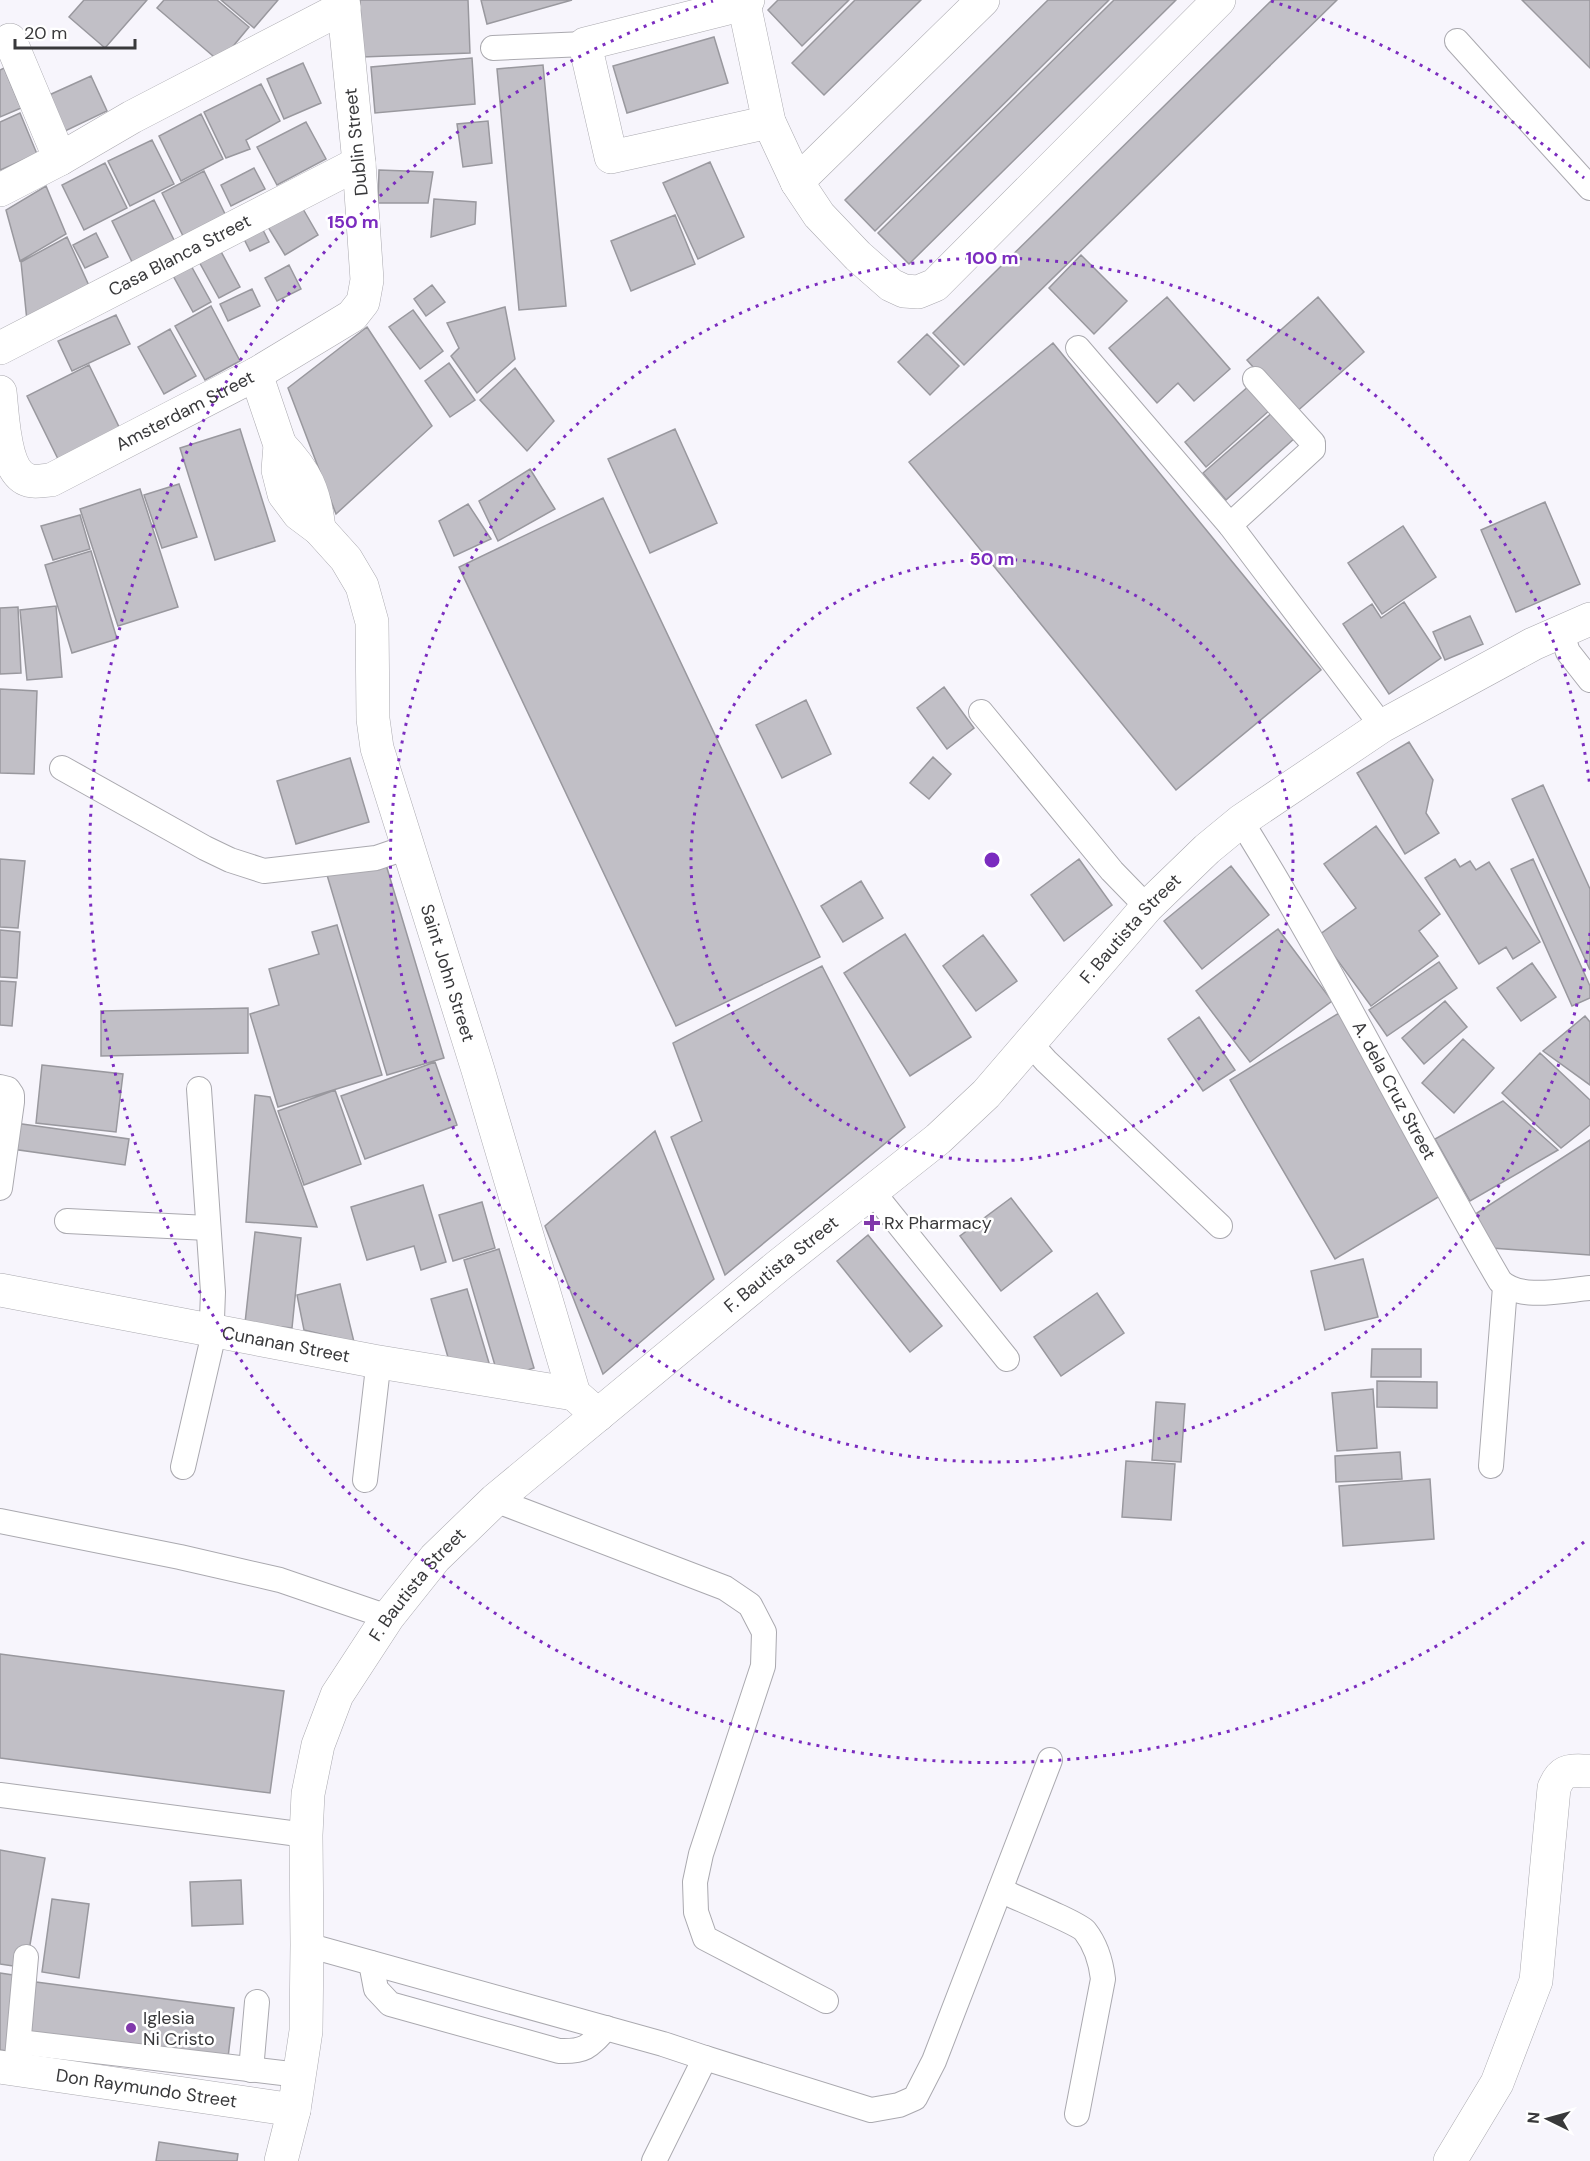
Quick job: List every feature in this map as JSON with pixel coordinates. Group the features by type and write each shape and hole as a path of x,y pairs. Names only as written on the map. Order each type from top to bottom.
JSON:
{"street":[{"path":"797,182 982,0"},
{"path":"769,122 611,157 585,44 746,2 769,122 797,182 819,215 858,256 891,285 904,291 918,292 935,285 1220,0"},
{"path":"0,190 344,4"},
{"name":"Dublin Street","path":"344,4 367,280 363,302 352,316"},
{"path":"10,40 60,159"},
{"name":"Casa Blanca Street","path":"0,348 359,163"},
{"name":"Amsterdam Street","path":"0,392 7,449 14,469 30,481 51,480 256,374 352,316"},
{"name":"Saint John Street","path":"256,374 280,445 278,470 284,494 299,514 319,529 346,559 362,585 372,621 373,719 377,748 586,1405"},
{"name":"F. Bautista Street","path":"281,2161 294,2110 306,2031 306,1835 308,1794 318,1745 336,1695 388,1617 435,1558 495,1500 586,1405 938,1139 986,1094 1147,907 1207,849 1241,821 1382,726 1456,684 1590,619"},
{"name":"Cunanan Street","path":"0,1290 373,1361 586,1405"},
{"path":"1450,2161 1497,2083 1536,1981 1554,1788 1559,1776 1569,1771 1590,1771"},
{"name":"Don Raymundo Street","path":"12,2059 294,2110"}],"lane":[{"path":"1457,41 1590,188"},
{"path":"493,48 585,44"},
{"path":"1078,348 1230,525 1382,726"},
{"path":"1230,525 1313,449 1313,443 1255,379"},
{"path":"1561,632 1568,652 1590,680"},
{"path":"981,712 1112,871 1147,907"},
{"path":"62,768 205,848 230,860 264,871 376,858 408,847"},
{"name":"A. dela Cruz Street","path":"1241,821 1282,887 1465,1221 1505,1287"},
{"path":"1030,1043 1054,1069 1220,1226"},
{"path":"0,1088 8,1089 12,1095 12,1102 0,1188"},
{"path":"183,1467 212,1331 213,1292 199,1089"},
{"path":"872,1191 1007,1359"},
{"path":"67,1221 208,1228"},
{"path":"1491,1466 1505,1287 1531,1293 1590,1288"},
{"path":"365,1480 376,1376 373,1361"},
{"path":"495,1500 725,1588 750,1605 764,1632 763,1666 700,1854 695,1882 696,1912 705,1938 826,2001"},
{"path":"0,1521 180,1557 280,1580 388,1617"},
{"path":"307,1946 663,2044 872,2110 899,2105 915,2098 934,2061 1050,1760"},
{"path":"0,1795 306,1835"},
{"path":"1000,1890 1083,1929 1096,1951 1103,1979 1077,2114"},
{"path":"26,1957 12,2059 251,2070 299,2075"},
{"path":"371,1963 376,1989 390,2004 559,2051 577,2052 591,2046 606,2028"},
{"path":"251,2070 258,2002"},
{"path":"654,2161 705,2058"}],"building":[{"path":"84,0 147,0 105,48 69,17"},
{"path":"164,0 217,0 249,27 220,62 157,8"},
{"path":"221,0 278,0 254,28"},
{"path":"360,0 468,0 470,53 362,57"},
{"path":"481,0 572,0 487,24"},
{"path":"778,0 849,0 802,46 768,10"},
{"path":"855,0 921,0 824,95 792,63"},
{"path":"1048,0 1109,0 875,231 845,200"},
{"path":"1114,0 1176,0 909,264 878,233"},
{"path":"1272,0 1337,0 964,365 933,333"},
{"path":"1522,0 1590,0 1590,68"},
{"path":"714,37 728,83 627,113 613,66"},
{"path":"472,58 475,104 375,113 371,67"},
{"path":"303,63 321,103 284,119 267,79"},
{"path":"543,65 566,306 519,310 497,69"},
{"path":"4,68 21,108 0,117 0,70"},
{"path":"91,76 107,111 63,132 47,96"},
{"path":"261,84 280,121 246,140 250,149 226,158 204,112"},
{"path":"20,113 37,154 0,170 0,122"},
{"path":"201,114 223,159 181,181 159,136"},
{"path":"488,121 492,163 463,167 457,124"},
{"path":"306,122 326,159 277,185 257,147"},
{"path":"152,140 174,184 130,206 108,161"},
{"path":"710,162 744,237 698,259 663,183"},
{"path":"105,163 127,208 84,230 62,185"},
{"path":"254,168 265,189 231,206 221,185"},
{"path":"379,170 433,172 428,203 378,203"},
{"path":"204,171 226,216 184,238 162,193"},
{"path":"46,186 66,234 20,261 6,210"},
{"path":"434,199 476,202 475,224 431,237"},
{"path":"154,200 176,244 134,266 112,221"},
{"path":"299,202 318,235 285,255 265,222"},
{"path":"675,215 695,264 631,291 611,241"},
{"path":"261,226 269,242 250,251 242,235"},
{"path":"96,233 108,257 85,268 73,245"},
{"path":"67,237 90,288 27,321 21,262"},
{"path":"218,246 240,287 219,298 197,258"},
{"path":"1081,255 1127,301 1094,334 1049,288"},
{"path":"189,262 211,302 193,312 171,272"},
{"path":"289,265 301,289 277,301 265,278"},
{"path":"432,285 445,302 426,316 414,299"},
{"path":"252,289 260,306 228,321 220,304"},
{"path":"1167,297 1230,369 1194,401 1178,383 1157,403 1109,348"},
{"path":"1318,297 1364,352 1294,414 1247,360"},
{"path":"211,306 240,361 205,380 175,326"},
{"path":"505,307 515,359 477,393 451,356 459,348 447,323"},
{"path":"413,310 443,351 420,369 389,327"},
{"path":"116,315 130,344 72,371 58,341"},
{"path":"367,327 432,426 336,514 288,388"},
{"path":"170,329 196,376 164,394 138,347"},
{"path":"927,334 959,366 930,395 898,362"},
{"path":"1053,343 1321,670 1176,790 909,462"},
{"path":"449,363 475,400 450,417 425,381"},
{"path":"89,365 121,431 59,461 27,396"},
{"path":"515,368 554,421 527,451 480,400"},
{"path":"1250,385 1271,409 1206,467 1185,442"},
{"path":"1274,411 1296,437 1226,500 1203,473"},
{"path":"240,429 275,541 215,560 180,448"},
{"path":"675,429 717,523 650,553 608,459"},
{"path":"530,469 555,509 498,541 479,501"},
{"path":"179,484 197,537 162,548 144,495"},
{"path":"140,489 178,607 118,626 80,509"},
{"path":"603,498 820,957 676,1026 459,567"},
{"path":"1545,502 1580,584 1516,612 1481,530"},
{"path":"468,504 491,539 454,556 439,521"},
{"path":"80,515 90,549 53,560 41,526"},
{"path":"1403,526 1436,577 1382,614 1348,563"},
{"path":"91,551 117,639 72,653 45,565"},
{"path":"1404,602 1441,658 1389,694 1343,624 1372,604 1381,618"},
{"path":"56,606 62,677 27,680 20,610"},
{"path":"18,607 21,673 0,674 0,608"},
{"path":"1470,616 1483,644 1445,660 1433,632"},
{"path":"944,687 974,728 947,749 917,708"},
{"path":"0,689 37,691 34,774 0,773"},
{"path":"806,700 831,754 782,778 756,725"},
{"path":"1409,742 1433,780 1426,813 1439,833 1405,854 1357,773"},
{"path":"933,757 951,774 929,799 910,783"},
{"path":"350,758 369,822 296,844 277,781"},
{"path":"1543,785 1590,889 1590,970 1512,799"},
{"path":"1376,826 1440,914 1419,931 1438,956 1371,1006 1319,935 1356,908 1324,864"},
{"path":"384,858 444,1058 387,1075 327,875"},
{"path":"0,859 25,861 18,928 0,927"},
{"path":"1079,859 1112,905 1064,941 1031,895"},
{"path":"1455,859 1460,867 1470,861 1476,870 1489,862 1540,942 1513,959 1506,947 1479,964 1425,878"},
{"path":"1533,859 1590,986 1590,998 1572,1006 1511,869"},
{"path":"1231,866 1269,915 1202,969 1164,921"},
{"path":"861,881 883,918 843,942 821,906"},
{"path":"337,925 382,1075 278,1107 250,1014 279,1005 269,969 319,954 312,932"},
{"path":"1278,929 1332,1001 1250,1062 1196,991"},
{"path":"0,930 20,932 17,978 0,977"},
{"path":"905,934 971,1037 910,1076 844,973"},
{"path":"983,935 1017,981 976,1011 943,966"},
{"path":"1439,962 1457,988 1387,1036 1369,1010"},
{"path":"1532,963 1556,997 1521,1021 1497,988"},
{"path":"822,966 905,1127 725,1275 671,1137 702,1121 673,1043"},
{"path":"0,981 16,982 12,1026 0,1025"},
{"path":"1445,1001 1467,1027 1424,1064 1402,1038"},
{"path":"248,1008 248,1053 101,1056 101,1011"},
{"path":"1339,1013 1445,1193 1335,1259 1230,1080"},
{"path":"1585,1016 1590,1022 1590,1085 1543,1051"},
{"path":"1199,1017 1235,1070 1203,1091 1168,1039"},
{"path":"1463,1039 1494,1068 1454,1113 1422,1083"},
{"path":"1540,1053 1590,1100 1590,1125 1561,1148 1502,1093"},
{"path":"435,1062 457,1125 365,1159 341,1096"},
{"path":"42,1065 123,1074 116,1132 36,1123"},
{"path":"335,1090 361,1164 304,1185 278,1111"},
{"path":"255,1095 270,1097 317,1227 246,1222"},
{"path":"1503,1101 1558,1150 1470,1201 1435,1139"},
{"path":"15,1123 129,1139 125,1165 12,1149"},
{"path":"655,1131 714,1279 603,1374 545,1226"},
{"path":"1590,1140 1590,1255 1477,1247 1474,1215"},
{"path":"423,1185 446,1262 421,1270 414,1246 367,1260 351,1207"},
{"path":"1011,1198 1052,1251 1001,1291 960,1236"},
{"path":"482,1202 495,1248 453,1261 439,1215"},
{"path":"255,1232 301,1238 292,1328 245,1323"},
{"path":"868,1235 942,1326 910,1352 837,1261"},
{"path":"499,1249 534,1368 499,1379 464,1260"},
{"path":"1363,1259 1378,1317 1325,1330 1311,1271"},
{"path":"340,1284 354,1342 304,1330 297,1295"},
{"path":"467,1289 492,1373 450,1364 431,1299"},
{"path":"1097,1293 1124,1333 1061,1376 1034,1337"},
{"path":"1372,1349 1421,1349 1421,1377 1371,1377"},
{"path":"1377,1381 1437,1382 1437,1408 1377,1407"},
{"path":"1373,1389 1377,1448 1337,1451 1332,1393"},
{"path":"1156,1402 1185,1404 1181,1462 1152,1460"},
{"path":"1400,1452 1402,1479 1336,1482 1335,1456"},
{"path":"1126,1461 1175,1464 1171,1520 1122,1517"},
{"path":"1430,1479 1434,1539 1343,1546 1339,1486"},
{"path":"0,1654 284,1691 270,1793 0,1758"},
{"path":"0,1850 45,1858 26,1968 0,1964"},
{"path":"241,1880 243,1924 192,1926 190,1882"},
{"path":"52,1899 89,1904 79,1978 42,1972"},
{"path":"0,1973 26,1977 14,2052 0,2050"},
{"name":"Iglesia Ni Cristo","path":"36,1982 234,2008 226,2074 27,2047"},
{"path":"159,2142 238,2154 237,2161 156,2161"}],"place":[{"name":"Rx Pharmacy","path":"872,1223"},
{"name":"Iglesia Ni Cristo","path":"131,2028"}]}
